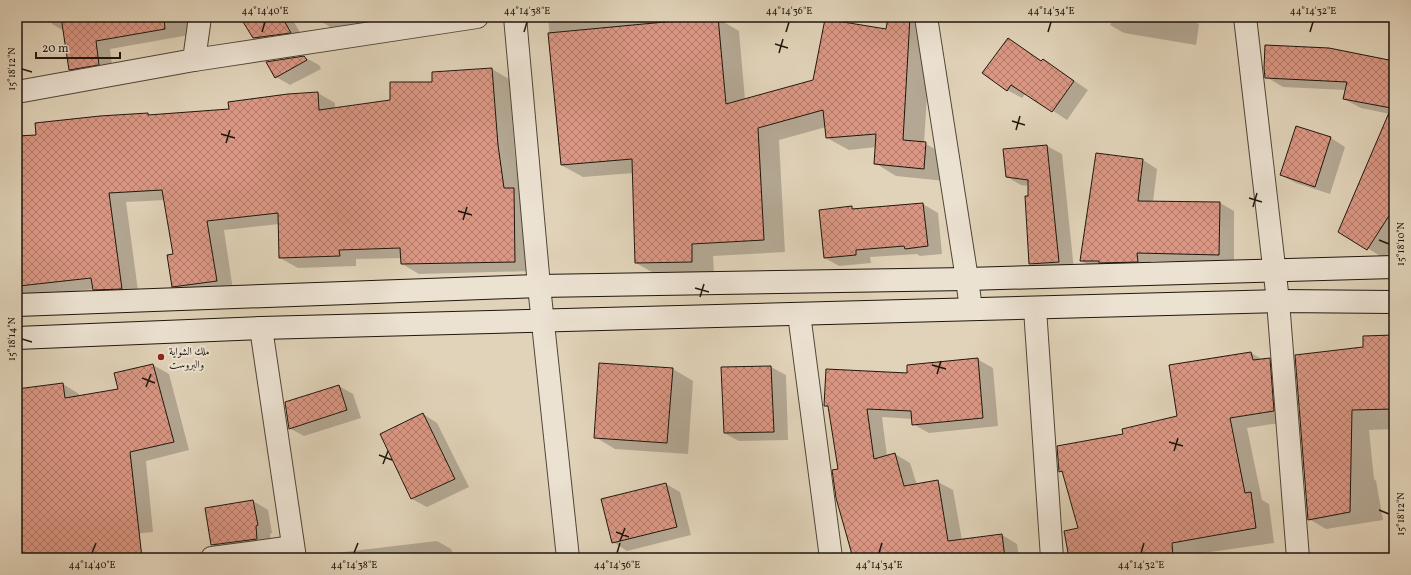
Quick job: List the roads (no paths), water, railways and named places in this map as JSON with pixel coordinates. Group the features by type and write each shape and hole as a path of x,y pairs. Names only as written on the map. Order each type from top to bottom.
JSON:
{"street":[{"path":"194,60 200,17"},
{"path":"17,92 194,60 477,17"},
{"path":"515,17 539,286 568,558"},
{"path":"926,17 971,310"},
{"path":"1245,17 1278,301 1298,558"},
{"path":"17,306 539,286 967,279 1394,267"},
{"path":"17,338 261,328 1278,301 1394,302"},
{"path":"1035,308 1052,558"},
{"path":"799,314 831,558"},
{"path":"212,558 294,552 261,328"}],"place":[{"name":"ملك الشواية والبروست","path":"161,357"}]}
